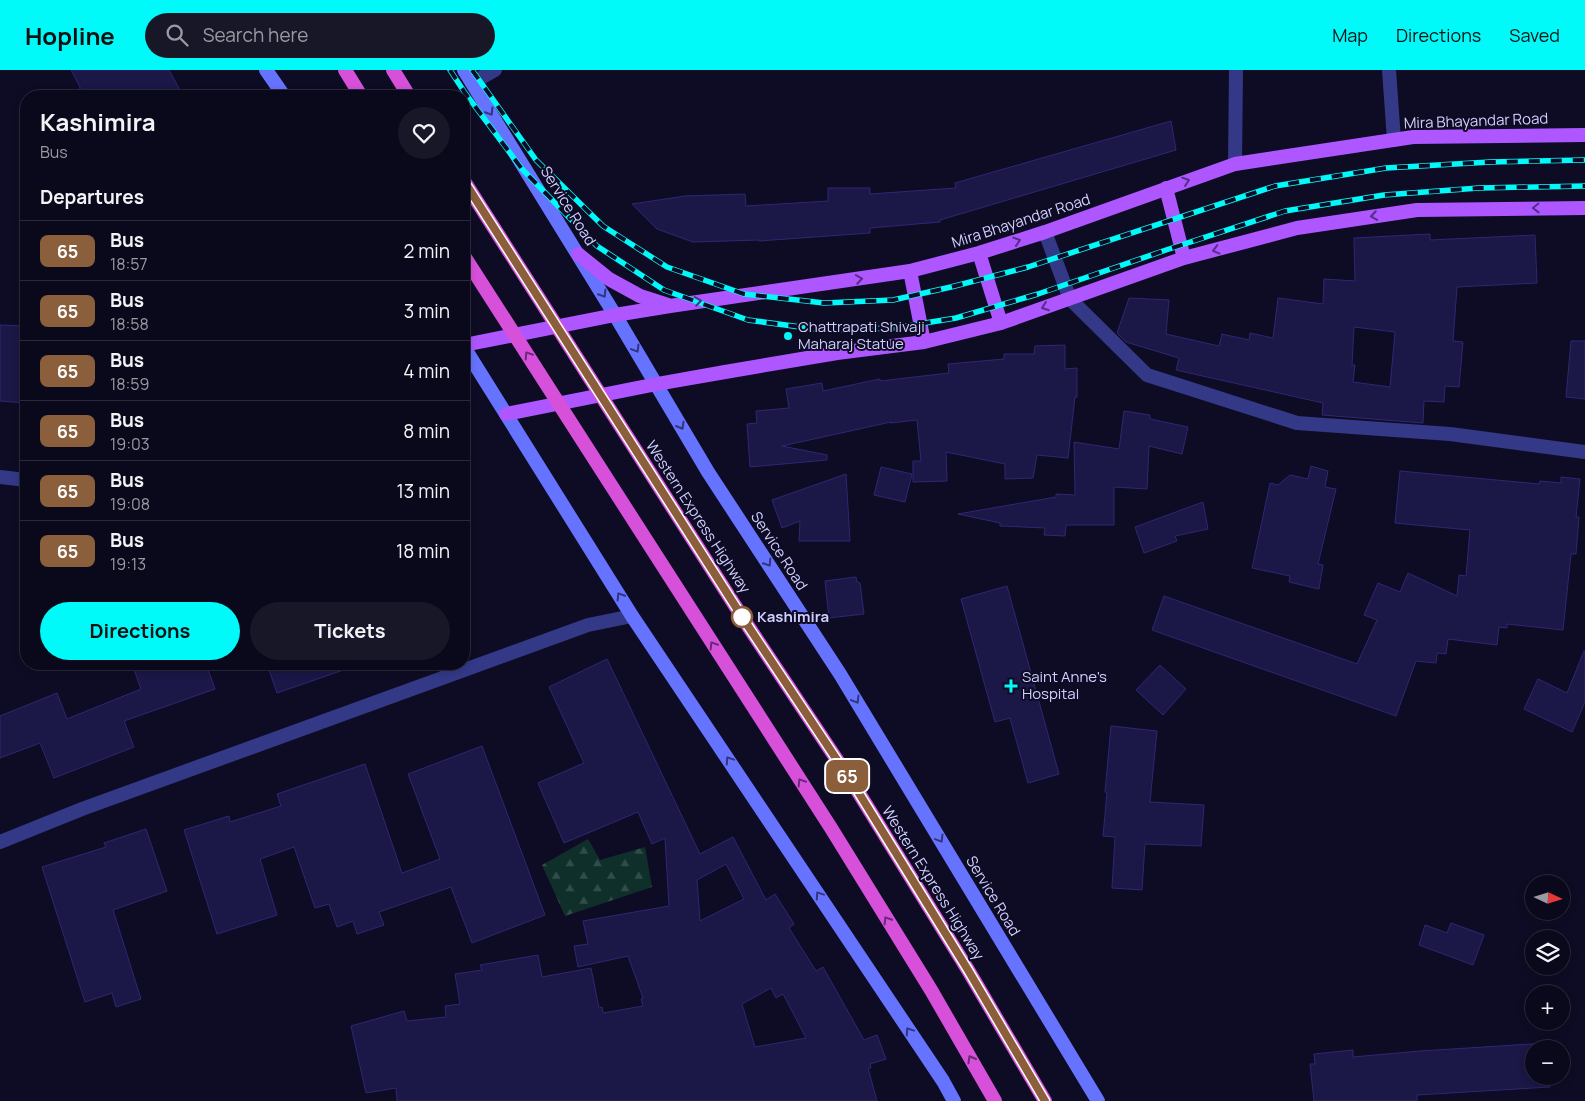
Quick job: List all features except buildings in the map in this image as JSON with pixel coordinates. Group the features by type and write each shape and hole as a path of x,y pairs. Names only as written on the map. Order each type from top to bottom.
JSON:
{"highway":[{"path":"345,70 357,90"},
{"path":"393,70 406,90"},
{"name":"Western Express Highway","path":"470,190 743,618 857,790 968,970 1045,1101"},
{"path":"470,265 830,828 931,990 995,1101"}],"main road":[{"path":"266,70 280,90"},
{"name":"Service Road","path":"464,70 657,384 708,472 840,674 1098,1101"},
{"name":"Mira Bhayandar Road","path":"470,345 615,315 910,271 980,253 1045,232 1235,164 1413,137 1585,135"},
{"path":"1166,188 1184,258"},
{"path":"506,414 657,384 837,353 924,342 1000,324 1184,258 1297,228 1417,210 1585,208"},
{"path":"980,253 1000,324"},
{"path":"578,254 609,279 640,296 670,306"},
{"path":"910,271 924,342"},
{"path":"470,356 632,616 943,1081 954,1101"}],"street":[{"path":"472,83 495,70"},
{"path":"1235,164 1236,70"},
{"path":"1388,70 1394,140"},
{"path":"1045,232 1070,299 1147,375 1297,423 1450,434 1585,452"},
{"path":"0,478 20,480"},
{"path":"470,668 588,625 632,616"},
{"path":"0,842 100,802 464,670"}],"green space":[{"path":"588,839 600,860 645,847 652,887 565,916 542,865"}],"railway":[{"path":"450,70 463,90"},
{"path":"472,70 536,160 603,226 667,267 744,294 824,303 893,300 951,287 1028,267 1275,186 1386,168 1490,162 1585,160"},
{"path":"470,100 522,169 597,246 664,290 748,320 823,330 894,328 956,318 1038,294 1285,211 1384,195 1479,188 1585,186"}],"bus line":[{"name":"65","path":"470,190 748,626 857,790 968,970 1045,1101"}],"place":[{"name":"Chattrapati Shivaji Maharaj Statue","path":"788,336"},
{"name":"Kashimira","path":"742,617"},
{"name":"Saint Anne's Hospital","path":"1011,686"}]}
